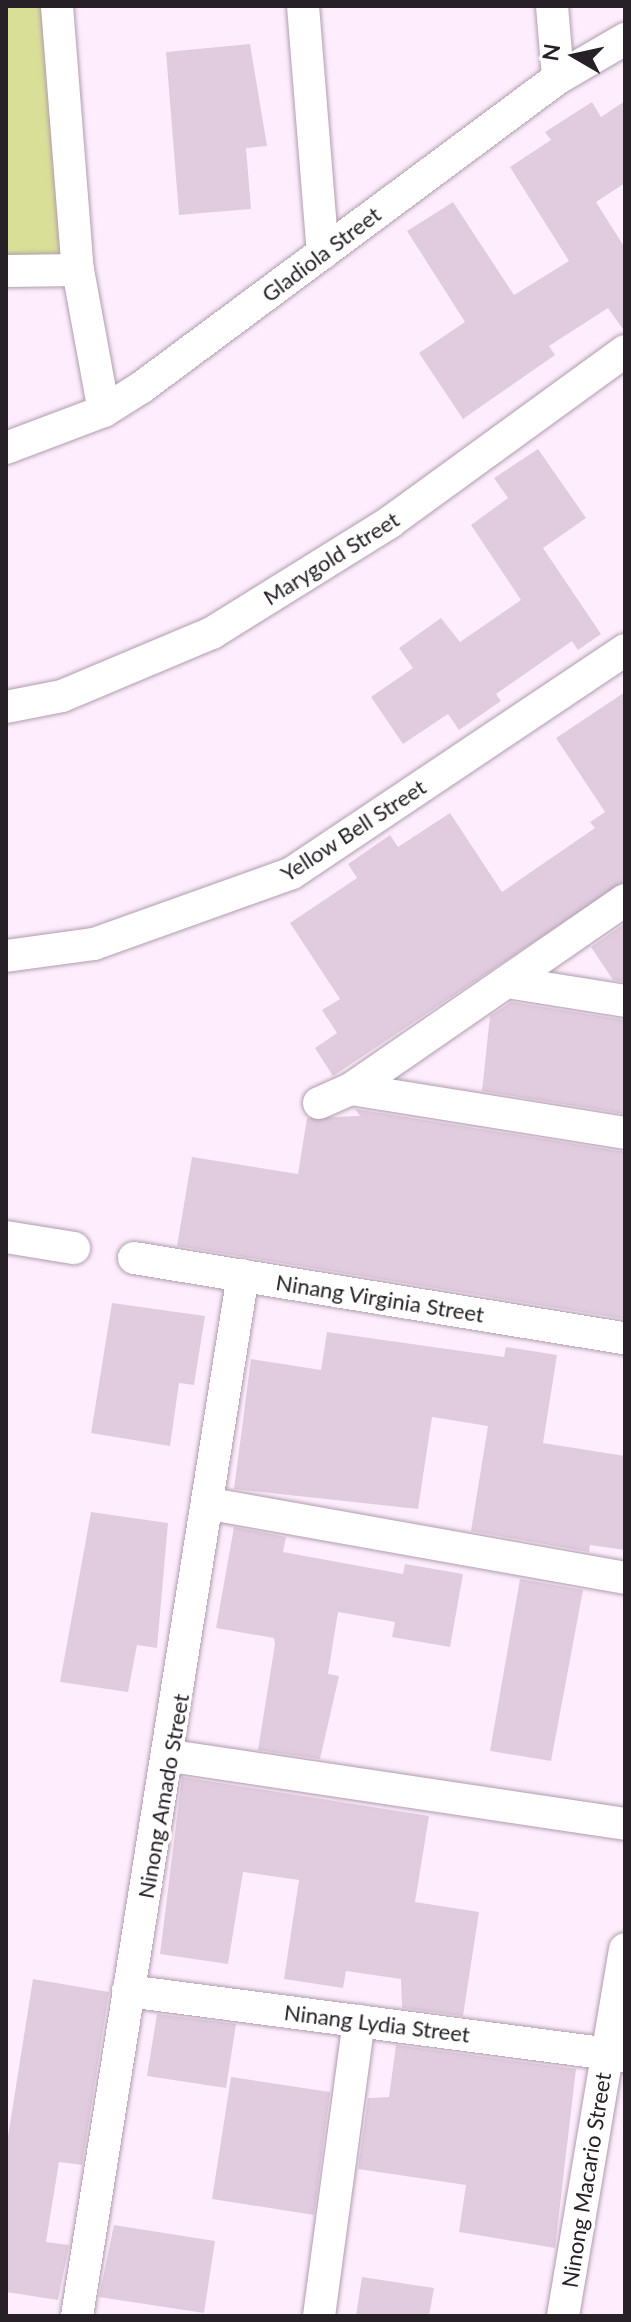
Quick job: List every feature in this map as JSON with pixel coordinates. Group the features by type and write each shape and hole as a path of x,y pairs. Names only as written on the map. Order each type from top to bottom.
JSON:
{"street":[{"path":"57,6 78,270 104,411"},
{"path":"303,6 323,253"},
{"path":"552,6 558,78"},
{"name":"Gladiola Street","path":"6,448 104,411 558,78 625,39"},
{"path":"6,271 78,270"},
{"name":"Marygold Street","path":"6,707 76,691 212,633 390,522 625,351"},
{"name":"Yellow Bell Street","path":"6,956 94,944 292,873 625,650"},
{"path":"319,1103 351,1089 625,900"},
{"path":"507,982 625,1001"},
{"path":"351,1089 625,1133"},
{"path":"6,1237 74,1248"},
{"name":"Ninang Virginia Street","path":"134,1258 625,1338"},
{"name":"Ninong Amado Street","path":"77,2316 128,1991 171,1756 243,1275"},
{"path":"211,1504 625,1578"},
{"path":"171,1756 625,1824"},
{"name":"Ninong Macario Street","path":"563,2316 616,2055 625,1949"},
{"name":"Ninang Lydia Street","path":"128,1991 616,2055"},
{"path":"319,2316 359,2021"}],"green space":[{"path":"6,6 45,6 66,262 6,263"}],"building":[{"path":"250,44 267,146 246,148 251,209 179,215 166,52"},
{"path":"625,101 625,183 596,202 625,248 625,332 608,308 549,346 555,355 463,419 419,353 465,322 407,231 453,202 514,295 569,261 510,167 551,140 545,132 592,102 601,117"},
{"path":"538,449 586,518 543,548 601,634 578,650 572,641 496,694 501,701 459,730 448,714 403,744 371,697 413,668 399,648 441,618 460,642 521,600 471,525 508,498 494,478"},
{"path":"625,692 625,881 333,1076 315,1048 337,1033 322,1010 340,999 290,923 357,878 348,864 390,835 398,847 450,813 502,892 595,828 590,822 605,812 556,738"},
{"path":"625,924 625,982 613,980 591,947"},
{"path":"511,1002 625,1020 625,1114 482,1091 490,1016"},
{"path":"355,1109 625,1152 625,1319 177,1246 192,1157 298,1174 307,1118 360,1116"},
{"path":"112,1303 205,1316 194,1385 179,1383 170,1446 91,1433"},
{"path":"327,1332 504,1357 506,1347 557,1355 543,1443 625,1456 625,1550 590,1545 589,1552 471,1531 488,1426 432,1417 418,1509 234,1489 251,1359 321,1370"},
{"path":"91,1512 168,1523 157,1648 137,1645 128,1692 60,1682"},
{"path":"234,1527 286,1537 283,1552 403,1574 405,1564 463,1574 450,1647 392,1637 395,1622 338,1612 328,1674 339,1676 320,1759 258,1750 274,1638 216,1628"},
{"path":"520,1579 583,1590 551,1761 490,1751"},
{"path":"182,1777 429,1816 415,1902 479,1912 463,2016 402,2008 401,1979 346,1971 343,1988 284,1979 299,1880 243,1872 228,1964 160,1954"},
{"path":"33,1979 109,1992 82,2165 59,2162 46,2242 69,2245 58,2300 6,2292 6,2149"},
{"path":"157,2014 236,2024 226,2088 147,2076"},
{"path":"396,2045 576,2069 555,2248 459,2232 466,2185 358,2169 368,2098 389,2097"},
{"path":"231,2077 330,2092 314,2215 212,2199"},
{"path":"114,2225 215,2241 204,2313 99,2297"},
{"path":"362,2277 434,2288 429,2316 356,2316"}]}
